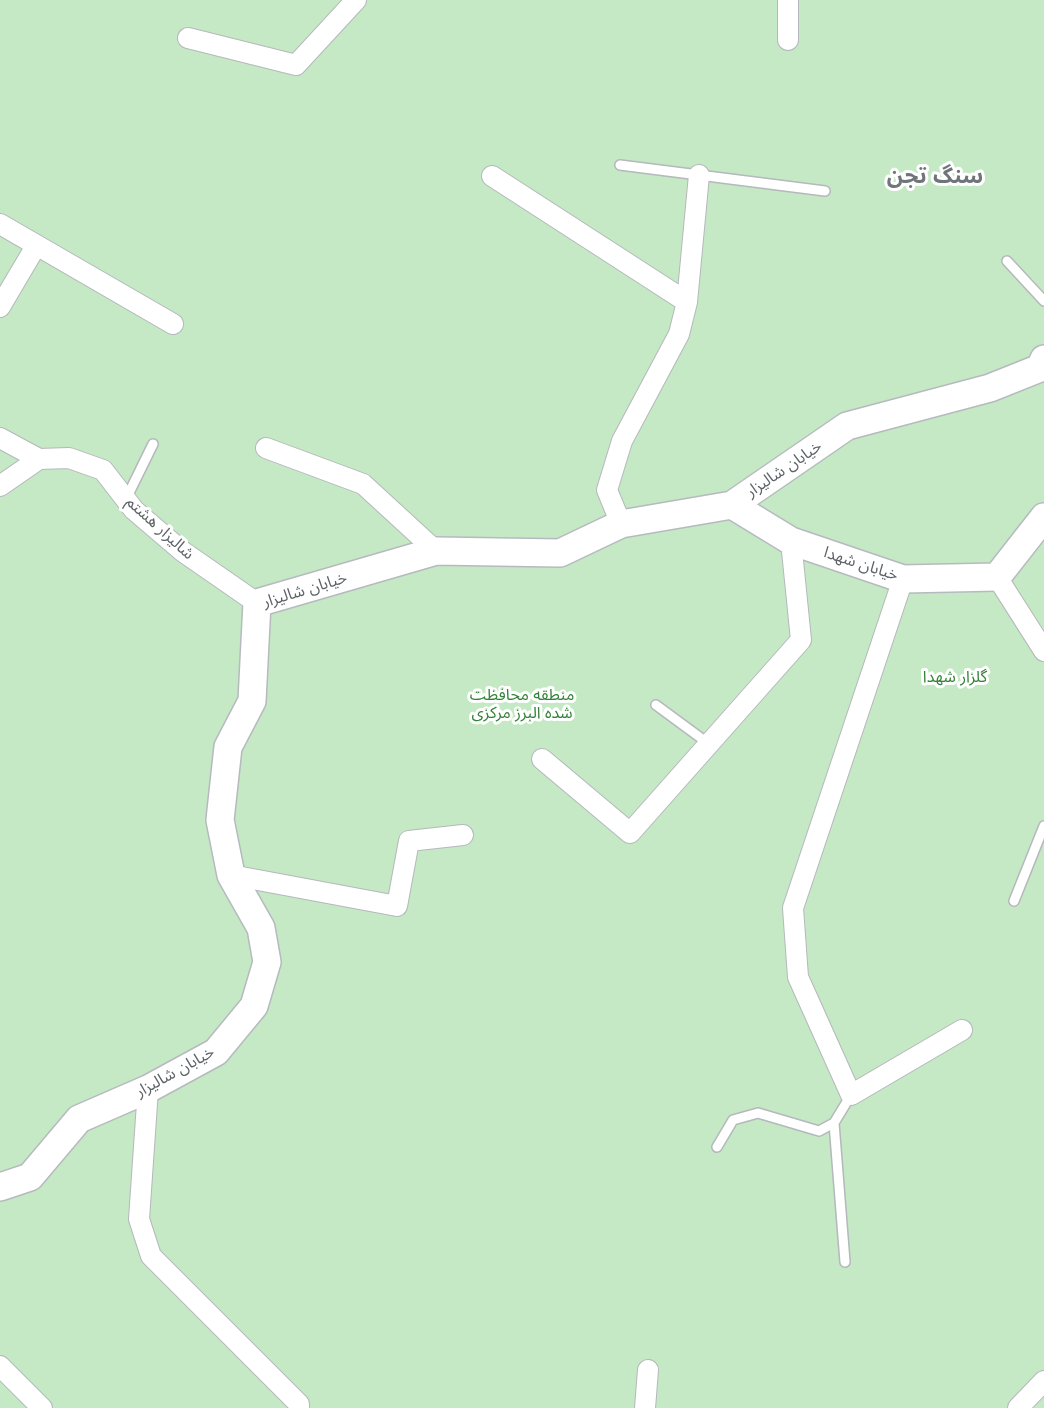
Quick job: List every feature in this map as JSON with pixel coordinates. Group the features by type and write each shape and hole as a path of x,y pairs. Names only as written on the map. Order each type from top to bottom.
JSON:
{"street":[{"path":"188,38 296,65 356,0"},
{"path":"788,0 788,40"},
{"path":"621,524 607,490 622,441 679,334 687,302 699,175"},
{"path":"492,176 687,302"},
{"path":"0,224 173,324"},
{"path":"0,307 36,246"},
{"name":"خیابان شالیزار","path":"0,1187 30,1177 79,1119 148,1089 216,1052 254,1006 267,962 261,928 231,875 220,820 228,747 252,701 257,603 436,551 560,553 621,524 732,505 847,426 990,388 1040,368 1044,359"},
{"path":"0,438 39,459 0,486"},
{"path":"266,448 363,484 436,551"},
{"name":"شالیزار هشتم","path":"39,459 69,458 103,470 134,510 182,550 257,603"},
{"name":"خیابان شهدا","path":"732,505 791,541 903,579 997,577"},
{"path":"1044,517 997,577 1044,651"},
{"path":"542,759 630,833 801,640 791,541"},
{"path":"903,579 793,908 798,977 851,1095 962,1030"},
{"path":"231,875 397,906 409,841 463,835"},
{"path":"148,1089 138,1219 152,1256 299,1404 298,1408"},
{"path":"0,1366 42,1408"},
{"path":"645,1408 648,1370"},
{"path":"1018,1408 1044,1381"}],"lane":[{"path":"620,165 825,191"},
{"path":"1006,261 1044,301"},
{"path":"126,499 153,444"},
{"path":"656,705 709,744"},
{"path":"1014,901 1044,826"},
{"path":"717,1147 733,1120 758,1113 819,1131 834,1123 851,1095"},
{"path":"834,1123 845,1262"}],"green space":[{"name":"منطقه محافظت شده البرز مرکزی","path":"0,0 1044,0 1044,1408 0,1408"}],"district":[{"name":"سنگ تجن","path":"935,176"}],"park label":[{"name":"گلزار شهدا","path":"955,677"}]}
